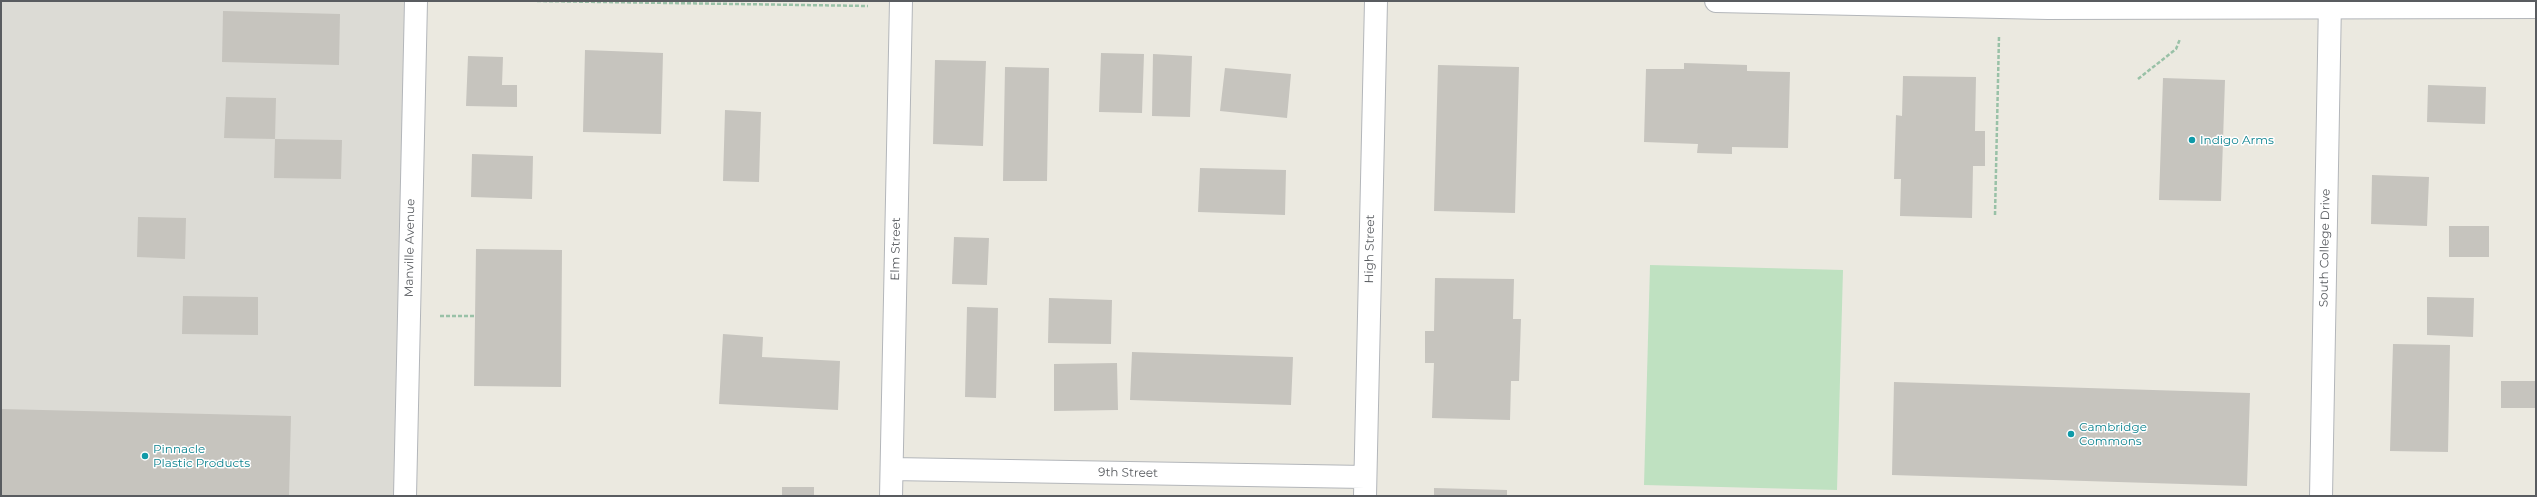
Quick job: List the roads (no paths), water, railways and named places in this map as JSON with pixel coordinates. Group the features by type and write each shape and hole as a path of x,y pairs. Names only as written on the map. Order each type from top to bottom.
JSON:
{"street":[{"name":"Manville Avenue","path":"405,496 416,1"},
{"name":"Elm Street","path":"891,496 901,1"},
{"name":"High Street","path":"1365,486 1376,1"},
{"path":"1716,1 2048,8 2330,4 2536,7"},
{"name":"South College Drive","path":"2321,496 2330,4"},
{"name":"9th Street","path":"892,469 1365,486"}],"place":[{"name":"Indigo Arms","path":"2192,140"},
{"name":"Cambridge Commons","path":"2071,434"},
{"name":"Pinnacle Plastic Products","path":"145,456"}]}
